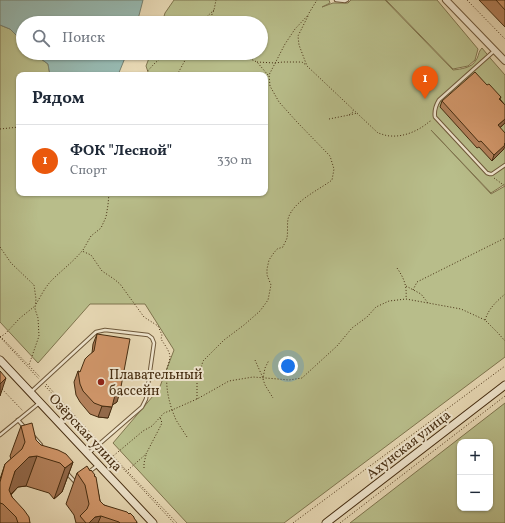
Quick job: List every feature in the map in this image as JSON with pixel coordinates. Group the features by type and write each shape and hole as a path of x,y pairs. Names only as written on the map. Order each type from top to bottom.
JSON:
{"main road":[{"name":"Озёрская улица","path":"0,360 153,523"},
{"name":"Ахунская улица","path":"326,523 505,385"}],"street":[{"path":"446,0 505,61"}],"lane":[{"path":"336,0 347,0"},
{"path":"495,50 439,100 434,114 435,117 487,173 492,174 505,165"},
{"path":"31,393 96,332 105,330 148,335 152,338 154,343 146,399 142,407 88,454"},
{"path":"0,435 40,402"},
{"path":"18,420 44,449"},
{"path":"87,474 99,466"},
{"path":"66,472 77,483"}],"path":[{"path":"211,16 216,0"},
{"path":"307,66 298,45 298,36 317,0"},
{"path":"467,0 505,39"},
{"path":"208,16 214,10"},
{"path":"197,399 197,382 203,361 224,340 255,316 268,300 271,285 267,274 269,260 277,249 283,247 286,238 288,218 293,209 307,197 332,180 334,169 330,156 279,102 270,86 269,75 285,44 295,29 309,14"},
{"path":"147,72 158,60"},
{"path":"179,72 186,60"},
{"path":"254,60 258,62 275,63 302,62 378,133 390,136 402,136 417,130 430,121 438,122"},
{"path":"258,62 266,72"},
{"path":"349,115 353,112 353,109"},
{"path":"329,119 358,113"},
{"path":"0,129 16,127"},
{"path":"492,177 505,186"},
{"path":"0,336 5,334 35,305 45,288 75,260 92,236 102,228 107,211 109,196"},
{"path":"413,290 417,282 505,238"},
{"path":"0,247 11,263 34,285 36,299 35,309 38,318 39,336 29,365"},
{"path":"82,251 91,255 102,271 120,284 144,317 158,326 162,335 161,339 166,346 170,357 167,366 167,392 176,420 188,437"},
{"path":"397,268 403,277 407,290 406,299"},
{"path":"405,285 421,294 428,303"},
{"path":"485,320 488,312 505,294"},
{"path":"99,466 142,431 152,426 164,413 197,399 229,381 253,377 289,380 302,378 337,346 352,328 367,317 376,307 389,301 406,299 461,309 485,320 505,341"},
{"path":"0,336 43,381"},
{"path":"0,336 177,523"},
{"path":"255,360 265,385 273,398"},
{"path":"263,378 265,368 269,360"},
{"path":"293,523 505,366"},
{"path":"0,387 25,414"},
{"path":"340,523 505,396"},
{"path":"144,468 146,454 162,423 160,417"},
{"path":"100,443 174,523"},
{"path":"128,471 146,454"}],"green space":[{"path":"174,0 329,0 330,3 322,7 333,3 348,3 351,0 385,0 453,70 466,68 472,65 482,48 505,75 505,184 491,193 431,130 491,194 505,186 505,357 284,523 187,523 113,443 159,389 174,350 145,304 90,304 38,363 0,322 0,25 10,29 16,35 16,60 43,60 48,64 49,72 16,72 16,196 268,196 268,72 148,72 146,66 148,60 268,60 268,16 164,16"},
{"path":"386,0 437,0 478,49 475,60 468,66 453,69"},
{"path":"505,403 505,523 350,523 457,440 457,511 493,511 493,439 458,439"}],"water":[{"path":"0,0 143,0 139,16 16,16 16,35 10,29 0,25"},
{"path":"43,60 124,60 119,72 49,72 48,64"}],"building":[{"path":"496,0 505,0 505,10"},
{"path":"475,72 501,97 499,99 505,105 505,119 498,125 505,133 505,145 494,155 481,141 479,142 442,101"},
{"path":"97,334 130,339 120,392 115,395 112,407 94,403 83,391 80,384 78,371 80,372 85,359 94,351"},
{"path":"0,371 6,378 0,384"},
{"path":"32,423 36,440 41,445 66,454 73,462 65,468 60,463 37,456 29,457 15,471 9,490 12,497 29,517 30,523 18,523 16,517 3,504 0,503 0,482 5,464 22,449 25,442 21,426"},
{"path":"87,466 96,477 100,501 104,505 127,512 129,514 130,513 137,522 136,523 120,523 101,516 95,517 89,523 86,523 80,516 87,509 89,504 85,485 77,473"}],"place":[{"name":"ФОК \"Лесной\"","path":"425,99"},
{"name":"Плавательный бассейн","path":"101,382"}]}
